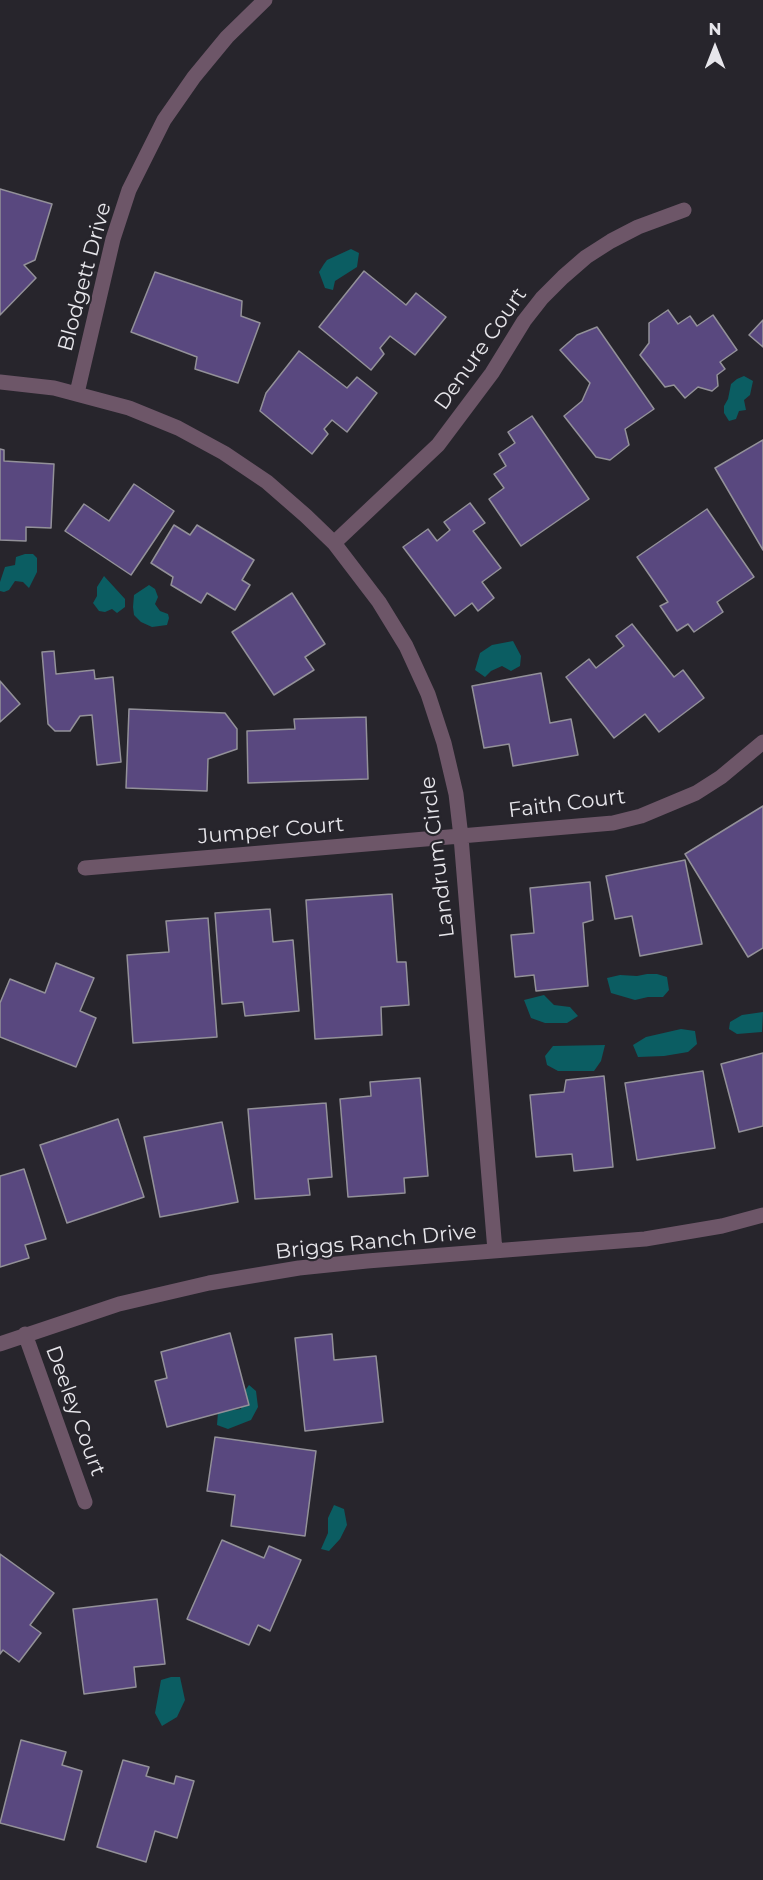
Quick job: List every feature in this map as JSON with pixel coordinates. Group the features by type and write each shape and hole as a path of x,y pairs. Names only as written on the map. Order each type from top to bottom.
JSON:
{"street":[{"name":"Blodgett Drive","path":"77,393 113,239 129,190 164,120 194,77 227,37 265,0"},
{"name":"Denure Court","path":"334,543 438,445 492,373 524,321 563,277 586,257 611,241 638,227 684,210"},
{"name":"Landrum Circle","path":"0,382 77,393 129,408 178,428 224,453 267,482 334,543 380,602 406,646 428,694 444,743 461,837 495,1251"},
{"name":"Faith Court","path":"461,837 613,823 641,816 696,793 721,777 763,742"},
{"name":"Jumper Court","path":"85,868 461,837"},
{"name":"Briggs Ranch Drive","path":"0,1344 119,1304 209,1283 299,1268 645,1239 722,1226 763,1215"},
{"name":"Deeley Court","path":"25,1334 85,1502"}],"water":[{"path":"351,249 359,253 357,267 335,281 333,290 325,288 319,272 324,264 327,260"},
{"path":"744,376 753,381 750,395 744,400 746,410 739,411 736,419 729,421 724,413 724,406 731,384"},
{"path":"33,554 37,558 37,572 29,588 23,582 15,581 9,590 0,591 0,582 5,567 15,565 16,557"},
{"path":"104,576 125,599 125,607 117,613 112,609 105,612 99,611 93,603 97,596 97,587"},
{"path":"149,585 155,589 158,597 155,604 160,611 168,614 167,625 152,627 141,622 134,615 134,595"},
{"path":"513,641 521,656 520,666 511,671 502,666 485,677 475,670 480,653 492,645"},
{"path":"647,974 667,977 669,990 663,997 635,1000 611,993 607,978"},
{"path":"544,995 554,1005 570,1007 578,1016 567,1023 545,1023 531,1018 524,1000"},
{"path":"763,1012 762,1032 737,1034 729,1029 730,1022 742,1015"},
{"path":"681,1029 695,1031 697,1044 688,1052 638,1057 633,1045 646,1037"},
{"path":"605,1045 601,1061 594,1071 558,1071 547,1065 545,1056 553,1046"},
{"path":"249,1385 256,1391 258,1407 251,1420 228,1429 217,1425 218,1412 241,1409 244,1392"},
{"path":"334,1505 344,1509 347,1525 340,1539 329,1551 321,1549 328,1533 328,1518"},
{"path":"180,1677 185,1700 177,1717 162,1726 155,1713 161,1680"}],"building":[{"path":"0,189 52,204 35,260 24,265 36,278 0,315"},
{"path":"364,271 406,305 416,293 446,317 415,355 390,336 380,348 384,354 371,370 319,327"},
{"path":"155,272 242,301 241,316 260,323 238,383 195,369 197,357 131,332"},
{"path":"668,310 678,324 690,316 697,326 713,315 737,350 720,362 725,369 717,375 718,386 712,391 698,387 685,398 674,385 665,387 640,355 649,343 649,323"},
{"path":"763,320 763,347 749,335"},
{"path":"597,327 654,409 625,429 629,445 610,460 596,457 564,416 582,401 590,383 560,350 577,335"},
{"path":"299,351 347,388 357,377 377,393 347,432 332,420 324,429 328,434 312,454 260,411 266,393"},
{"path":"532,416 589,499 521,546 489,499 504,488 494,474 506,466 499,454 515,443 508,432"},
{"path":"763,440 763,550 715,468"},
{"path":"0,449 4,450 4,461 54,464 51,528 26,527 26,541 0,540"},
{"path":"134,484 174,511 131,575 65,531 84,504 109,521"},
{"path":"470,503 485,523 473,531 501,568 482,582 494,598 478,611 472,603 455,616 403,547 428,529 437,541 450,530 444,522"},
{"path":"707,509 754,577 717,602 723,612 694,632 688,624 677,631 660,606 668,602 637,557"},
{"path":"174,525 190,535 197,525 254,560 242,580 250,585 235,610 207,593 201,603 171,585 173,577 151,563"},
{"path":"292,593 325,644 305,657 314,670 274,695 232,632"},
{"path":"632,624 674,677 683,670 704,698 659,732 645,714 614,738 566,677 589,659 596,668 624,646 616,636"},
{"path":"54,651 56,674 94,670 95,679 113,677 121,762 97,765 92,715 80,716 70,731 55,731 48,724 42,652"},
{"path":"541,673 550,723 571,719 578,755 513,766 509,744 484,748 472,686"},
{"path":"0,681 20,704 0,722"},
{"path":"129,709 225,713 237,729 237,749 208,759 207,791 126,788"},
{"path":"366,717 368,779 248,783 247,731 295,729 294,719"},
{"path":"763,806 763,948 748,957 685,854"},
{"path":"685,860 702,944 640,956 632,916 615,919 606,876"},
{"path":"590,882 593,920 583,923 588,986 536,991 534,975 515,977 511,935 534,933 530,888"},
{"path":"392,894 397,962 406,962 409,1005 381,1007 382,1035 315,1039 306,900"},
{"path":"270,909 273,942 293,940 299,1011 245,1016 243,1002 222,1004 215,913"},
{"path":"208,918 217,1037 133,1043 127,955 169,952 166,921"},
{"path":"56,963 94,978 80,1011 96,1018 76,1067 0,1037 0,1003 10,979 45,993"},
{"path":"763,1053 763,1126 739,1132 721,1064"},
{"path":"703,1071 715,1148 637,1160 625,1083"},
{"path":"604,1076 613,1167 574,1171 572,1154 536,1157 530,1095 564,1092 566,1080"},
{"path":"420,1078 428,1176 404,1178 405,1193 348,1197 340,1099 371,1096 370,1082"},
{"path":"326,1103 332,1177 308,1179 310,1195 255,1199 248,1109"},
{"path":"118,1119 144,1197 67,1223 40,1145"},
{"path":"222,1122 238,1202 160,1217 144,1137"},
{"path":"24,1169 46,1239 25,1245 29,1258 0,1267 0,1176"},
{"path":"230,1333 249,1405 167,1427 155,1381 167,1378 161,1352"},
{"path":"332,1334 334,1360 376,1356 383,1422 305,1431 295,1338"},
{"path":"215,1437 316,1451 305,1536 231,1526 235,1495 207,1491"},
{"path":"222,1540 264,1558 269,1546 301,1560 270,1631 258,1625 249,1645 187,1619"},
{"path":"0,1554 54,1593 30,1625 41,1633 19,1662 3,1650 0,1654"},
{"path":"157,1599 165,1664 134,1667 136,1687 84,1694 73,1609"},
{"path":"21,1740 66,1752 62,1765 82,1771 64,1840 0,1823"},
{"path":"123,1760 149,1767 146,1776 174,1784 176,1776 194,1781 177,1838 155,1831 146,1862 97,1847"}]}
